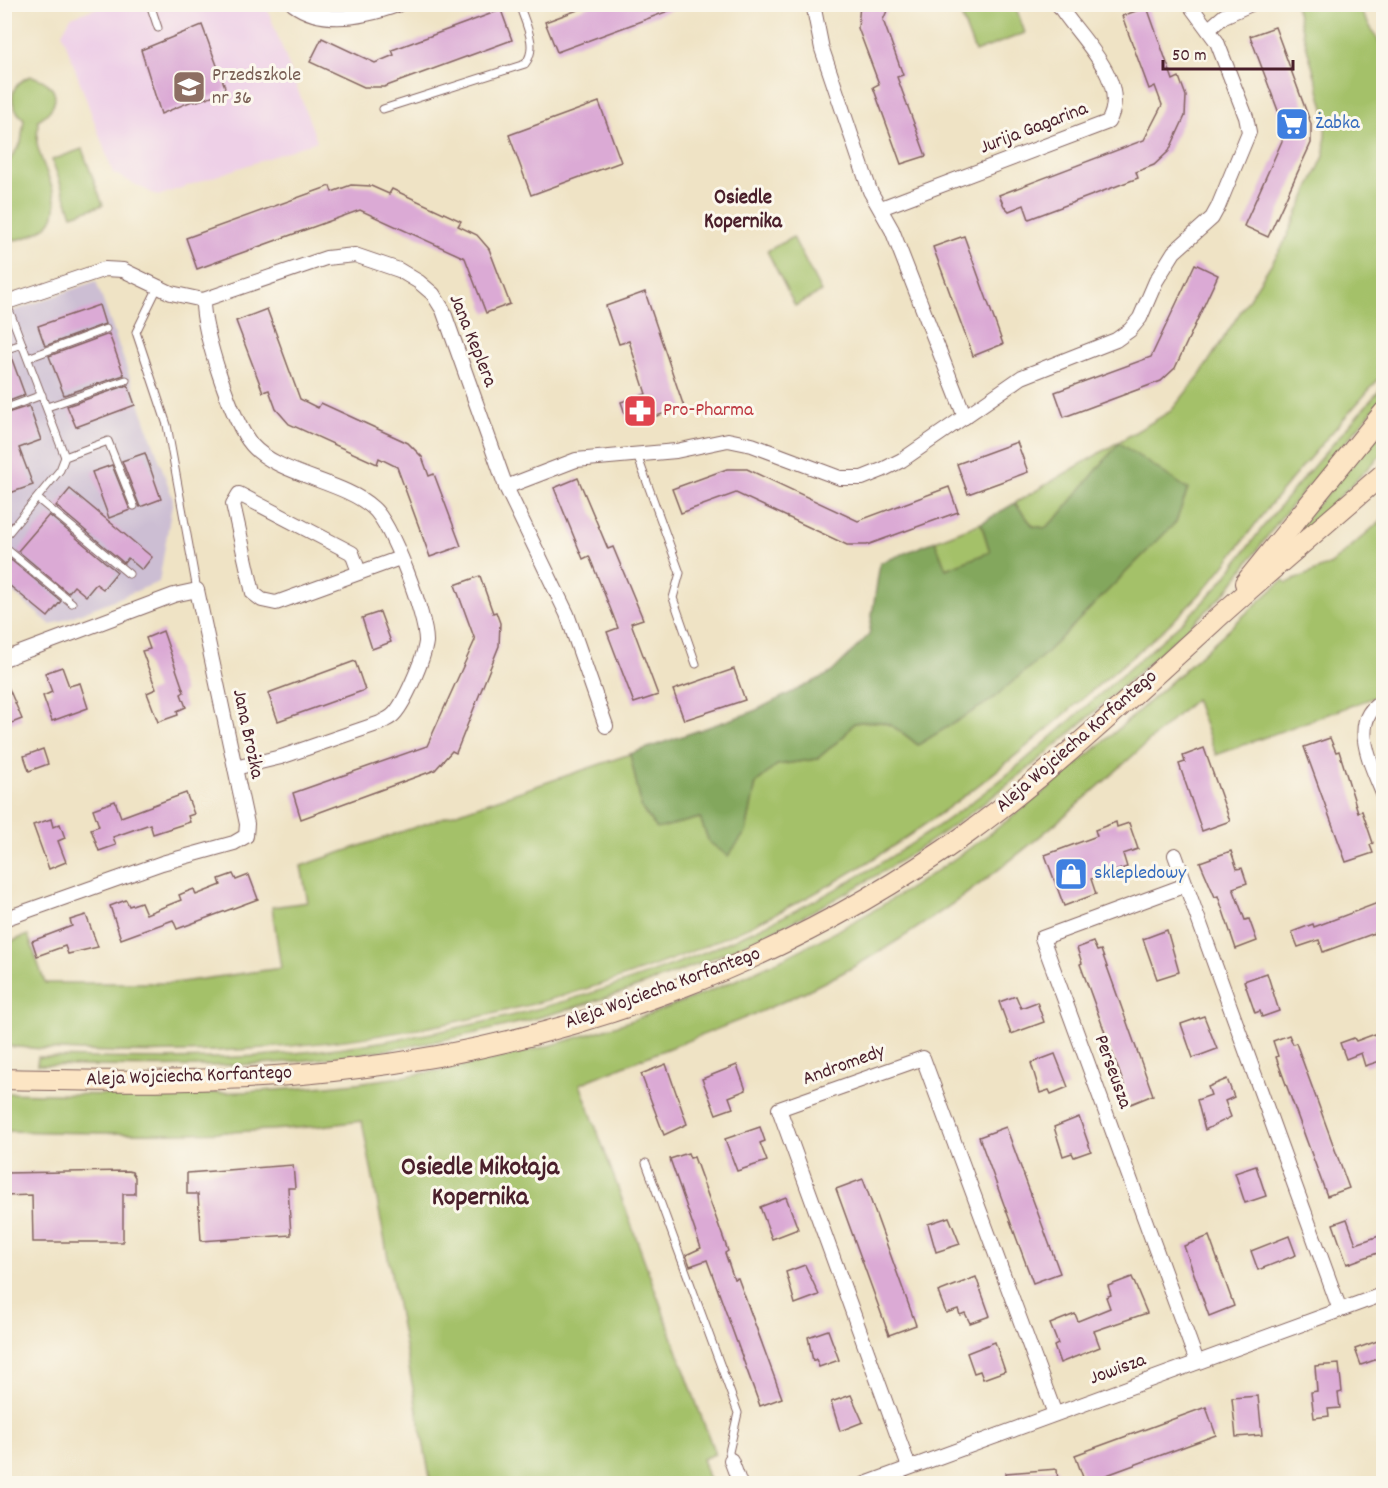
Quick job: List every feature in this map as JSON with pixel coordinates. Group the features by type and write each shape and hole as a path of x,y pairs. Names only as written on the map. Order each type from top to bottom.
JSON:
{"main road":[{"name":"Aleja Wojciecha Korfantego","path":"1215,620 1383,412"},
{"name":"Aleja Wojciecha Korfantego","path":"4,1079 204,1080 312,1073 389,1064 497,1044 550,1029 693,982 753,958 820,925 950,845 1038,778 1383,473"}],"street":[{"path":"293,4 312,13 341,18 375,14 400,4"},
{"path":"813,4 828,68 870,191 881,208 904,257 965,417"},
{"name":"Jurija Gagarina","path":"881,208 1108,122 1114,111 1113,95 1106,71 1097,54 1068,20 1058,4"},
{"path":"506,487 576,460 676,452 728,440 752,445 840,478 862,478 902,460 1036,370 1116,340 1130,330 1140,318 1156,281 1174,252 1212,218 1249,132 1246,117 1209,28 1189,4"},
{"path":"1209,28 1224,16 1251,4"},
{"name":"Jana Keplera","path":"203,300 341,254 368,258 399,270 420,282 432,294 443,310 506,487 567,614 606,726"},
{"path":"5,303 105,269 123,270 158,287 189,298 203,300 206,331 238,419 253,447 265,456 371,506 382,516 391,532 425,627 426,644 422,659 393,716 380,723 281,757 235,768"},
{"path":"359,572 352,553 239,494 233,504 253,593 262,600 276,603 400,558"},
{"path":"4,659 174,595 197,590"},
{"name":"Jana Brożka","path":"4,918 162,863 234,843 246,836 247,824 197,590"},
{"path":"1383,701 1368,712 1364,723 1369,757 1383,796"},
{"path":"1175,855 1340,1310"},
{"name":"Perseusza","path":"1186,885 1042,938 1197,1362"},
{"name":"Andromedy","path":"909,1467 779,1110 923,1058 1055,1414"},
{"name":"Jowisza","path":"865,1484 1383,1293"},
{"path":"732,1460 740,1484"}],"lane":[{"path":"150,4 158,28"},
{"path":"383,109 525,64 531,57 532,44 519,4"},
{"path":"158,287 136,332 167,424 197,590"},
{"path":"4,538 60,470 65,457 5,303"},
{"path":"28,358 106,329"},
{"path":"4,350 22,344"},
{"path":"47,408 126,380"},
{"path":"4,409 42,395"},
{"path":"65,457 108,441 134,506"},
{"path":"637,455 680,573 673,598 696,664"},
{"path":"38,499 129,574"},
{"path":"4,547 72,603"},
{"path":"646,1163 738,1413 729,1452 732,1460"}],"shaded area":[{"name":"Przedszkole nr 36","path":"105,5 266,5 317,141 158,196 113,173 62,33 71,17"},
{"path":"96,281 173,499 159,582 51,625 5,586 5,517 12,506 5,485 5,314"}],"green space":[{"path":"957,5 1015,5 1025,33 975,52"},
{"path":"1295,5 1357,5 1383,48 1383,374 1281,492 1202,592 1158,634 1016,755 949,807 880,855 806,898 713,942 617,979 518,1008 416,1029 314,1044 210,1051 107,1052 5,1046 4,944 28,935 45,983 174,983 281,968 272,907 308,902 301,866 630,754 642,809 657,828 700,818 709,842 746,832 756,783 777,765 817,759 844,736 854,723 882,722 902,732 918,745 1058,517 1045,528 1033,526 1015,503 1171,411 1200,375 1282,247 1324,156 1326,115"},
{"path":"30,76 47,83 55,95 52,108 38,120 37,143 53,192 54,215 48,225 36,233 9,240 5,239 5,167 21,143 24,119 15,107 13,95 18,84"},
{"path":"82,149 103,205 72,215 52,160"},
{"path":"793,237 821,292 795,306 767,251"},
{"path":"1383,386 1383,398 1280,519 1227,591 1201,616 1086,720 996,794 893,865 819,908 742,945 662,978 581,1005 498,1028 414,1045 293,1062 220,1066 37,1065 38,1057 184,1059 257,1056 330,1049 421,1035 510,1016 597,991 683,961 766,925 846,883 924,836 998,782 1039,748 1206,599 1288,496"},
{"path":"1383,429 1383,453 1273,563 1292,534"},
{"path":"1119,443 1188,489 1176,522 1044,655 990,701 918,745 902,732 882,722 854,723 844,736 817,759 777,765 756,783 746,832 728,856 709,842 700,818 657,829 642,809 630,754 752,712 831,673 869,635 880,563 935,541 946,569 990,552 981,523 1015,503 1033,526 1045,528 1058,517"},
{"path":"1383,519 1383,694 1216,755 1195,699 1071,811 1028,846 984,881 892,944 844,972 780,1003 580,1084 715,1454 702,1459 710,1483 431,1483 362,1121 229,1132 5,1131 5,1093 137,1095 224,1093 356,1083 442,1070 527,1051 610,1027 692,998 773,963 850,924 925,879 996,829 1142,708 1283,580 1287,583 1331,564"},
{"path":"981,523 990,552 946,569 935,541"}],"building":[{"path":"594,4 682,4 682,6 557,52 545,22"},
{"path":"860,4 890,4 883,20 903,75 897,77 926,156 901,164 873,87 879,84 858,28"},
{"path":"1147,7 1173,80 1179,77 1186,96 1185,116 1169,151 1154,165 1136,172 1138,178 1029,219 1024,205 1009,211 999,195 1144,140 1162,105 1155,86 1149,89 1122,16"},
{"path":"501,10 512,40 384,87 364,87 310,62 322,38 375,63 394,55 392,50"},
{"path":"202,25 225,87 223,92 192,101 161,114 141,50"},
{"path":"1275,27 1311,124 1311,143 1268,237 1244,226 1286,132 1250,36"},
{"path":"599,102 621,162 531,195 509,135"},
{"path":"351,185 371,186 389,194 392,189 461,221 458,226 477,235 489,249 510,304 486,313 465,258 360,210 197,269 186,238 330,186 332,192"},
{"path":"964,236 1003,344 973,356 933,247"},
{"path":"1195,264 1218,275 1175,368 1161,381 1064,417 1055,392 1151,357"},
{"path":"645,292 684,407 629,425 621,402 646,394 629,341 619,344 606,306"},
{"path":"99,305 105,324 45,346 38,326"},
{"path":"267,309 300,399 318,408 321,403 408,443 422,457 429,476 434,474 461,546 430,557 397,467 379,458 377,464 289,424 276,409 269,390 263,392 236,321"},
{"path":"109,334 124,375 64,395 49,356"},
{"path":"10,354 25,395 4,403 4,355"},
{"path":"128,385 135,405 76,427 67,406"},
{"path":"29,406 41,440 19,448 33,485 10,493 4,478 4,414"},
{"path":"1017,442 1028,472 968,494 957,464"},
{"path":"145,453 161,499 140,507 122,461"},
{"path":"112,465 130,510 109,518 92,472"},
{"path":"727,469 747,469 858,521 949,487 958,512 867,545 847,545 736,493 681,513 672,489"},
{"path":"578,478 608,549 613,547 643,619 631,623 658,695 634,703 607,632 618,628 589,556 583,559 554,488"},
{"path":"70,489 152,557 142,570 128,558 124,563 56,506"},
{"path":"49,515 117,572 103,589 96,584 86,596 74,586 68,593 18,551"},
{"path":"11,560 61,601 48,617 4,581 4,568"},
{"path":"480,576 493,613 496,612 500,623 499,646 456,753 452,751 435,770 301,819 293,793 427,746 475,640 455,585"},
{"path":"380,612 391,642 372,649 362,618"},
{"path":"163,631 184,692 181,694 186,707 177,711 178,715 158,722 147,693 156,689 142,651 150,649 146,638"},
{"path":"355,661 365,690 278,721 268,693"},
{"path":"62,667 69,686 80,683 88,708 52,721 43,696 52,692 45,673"},
{"path":"734,669 745,700 684,720 673,690"},
{"path":"4,677 22,719 4,726"},
{"path":"1330,738 1336,752 1339,751 1358,812 1362,811 1373,843 1370,845 1373,853 1346,862 1304,747"},
{"path":"1204,748 1230,821 1202,831 1179,764 1185,762 1183,756"},
{"path":"43,749 48,764 29,771 24,756"},
{"path":"186,793 194,814 188,816 190,822 153,834 150,824 113,837 116,845 99,851 91,829 99,826 93,809 115,801 121,817"},
{"path":"51,819 53,827 60,824 65,838 58,841 66,862 49,869 33,825"},
{"path":"1116,822 1117,827 1129,823 1138,849 1123,854 1127,867 1091,879 1096,894 1064,906 1045,855 1097,836 1095,830"},
{"path":"1231,851 1237,869 1242,868 1247,883 1233,888 1245,920 1249,919 1257,941 1236,949 1218,896 1215,897 1200,862"},
{"path":"233,874 236,880 249,875 258,899 177,929 173,920 121,939 110,906 126,900 129,906 141,902 146,914 181,900 179,895 186,892 194,889 196,895 221,885 219,879"},
{"path":"1383,901 1383,930 1323,952 1319,940 1298,947 1292,932 1313,924 1314,927"},
{"path":"86,915 98,947 68,954 65,946 37,956 32,941 72,926 70,920"},
{"path":"1167,930 1179,972 1157,979 1143,939"},
{"path":"1093,942 1097,951 1101,950 1153,1095 1131,1104 1080,964 1082,963 1077,948"},
{"path":"1267,973 1279,1011 1262,1017 1260,1011 1255,1013 1244,981"},
{"path":"1016,996 1021,1008 1037,1002 1044,1022 1011,1034 999,1002"},
{"path":"1204,1016 1217,1049 1193,1058 1181,1024"},
{"path":"1383,1031 1383,1060 1365,1066 1361,1053 1346,1059 1340,1043 1354,1038 1356,1041"},
{"path":"1289,1035 1293,1044 1296,1043 1349,1188 1327,1196 1276,1057 1278,1056 1273,1041"},
{"path":"1055,1054 1068,1087 1051,1094 1049,1090 1040,1093 1031,1063"},
{"path":"666,1064 687,1124 664,1135 641,1074"},
{"path":"737,1065 746,1090 729,1097 733,1108 716,1114 702,1079"},
{"path":"1227,1079 1234,1097 1225,1101 1231,1117 1205,1130 1197,1100 1211,1095 1208,1087"},
{"path":"1079,1117 1091,1151 1074,1157 1072,1153 1063,1156 1054,1127"},
{"path":"760,1127 765,1141 760,1143 767,1161 737,1171 725,1139"},
{"path":"1006,1127 1060,1273 1033,1283 979,1137"},
{"path":"688,1153 690,1158 694,1157 728,1251 725,1253 734,1279 738,1278 782,1398 760,1406 707,1260 690,1266 686,1255 701,1248 670,1159"},
{"path":"293,1165 295,1188 288,1188 291,1235 201,1241 198,1194 187,1194 187,1173"},
{"path":"1256,1166 1266,1196 1245,1203 1235,1173"},
{"path":"132,1172 135,1177 135,1194 123,1194 123,1242 33,1242 32,1195 4,1196 4,1173"},
{"path":"863,1179 916,1325 889,1335 836,1189"},
{"path":"786,1197 798,1229 772,1239 760,1207"},
{"path":"949,1217 960,1244 936,1252 928,1224"},
{"path":"1347,1219 1356,1244 1379,1236 1383,1251 1347,1264 1333,1224"},
{"path":"1209,1236 1234,1306 1209,1316 1184,1246"},
{"path":"1289,1236 1296,1255 1258,1270 1251,1251"},
{"path":"805,1265 819,1295 795,1304 786,1272"},
{"path":"976,1277 990,1316 970,1323 965,1313 960,1315 958,1309 946,1313 938,1292"},
{"path":"1132,1277 1147,1313 1094,1331 1100,1347 1060,1363 1054,1346 1058,1344 1050,1324 1075,1314 1078,1321 1110,1308 1106,1297 1111,1295 1108,1286"},
{"path":"828,1330 839,1360 819,1367 816,1359 813,1361 808,1337"},
{"path":"1383,1339 1383,1357 1361,1365 1355,1349"},
{"path":"995,1342 1005,1371 983,1379 980,1371 974,1373 967,1353"},
{"path":"1339,1364 1342,1392 1338,1393 1340,1408 1328,1409 1329,1416 1314,1418 1311,1392 1317,1391 1315,1366"},
{"path":"851,1395 863,1422 840,1431 831,1402"},
{"path":"1258,1396 1262,1435 1236,1437 1232,1398"},
{"path":"1206,1407 1216,1435 1085,1483 1075,1455"},
{"path":"1057,1469 1058,1484 1006,1484 1006,1473"}],"place":[{"name":"Przedszkole nr 36","path":"189,87"},
{"name":"Żabka","path":"1292,124"},
{"name":"Pro-Pharma","path":"640,411"},
{"name":"sklepledowy","path":"1071,874"}],"district":[{"name":"Osiedle Kopernika","path":"743,211"},
{"name":"Osiedle Mikołaja Kopernika","path":"480,1183"}]}
